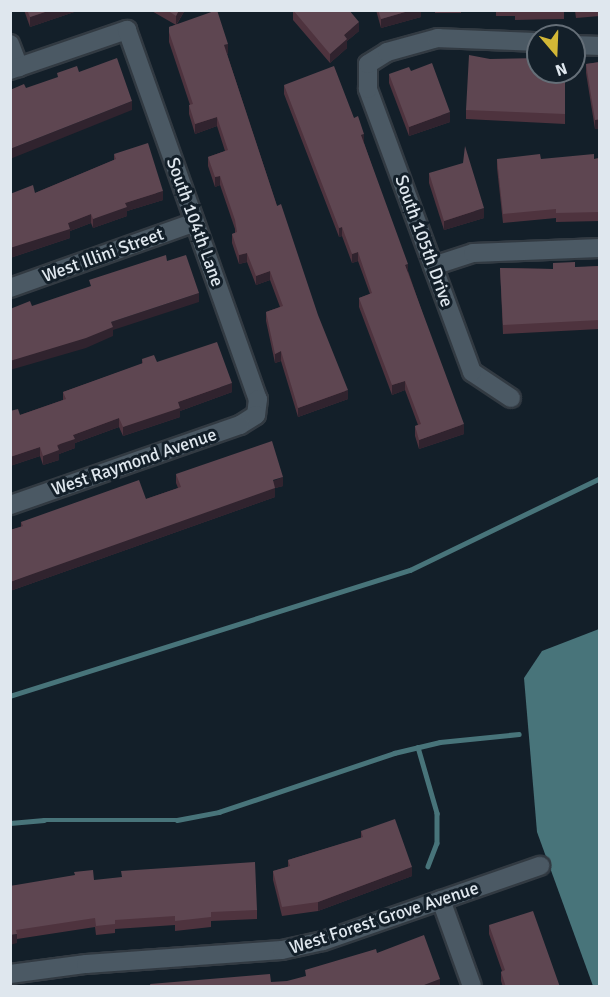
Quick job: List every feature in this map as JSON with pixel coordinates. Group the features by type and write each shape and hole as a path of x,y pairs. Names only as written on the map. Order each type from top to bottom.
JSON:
{"street":[{"name":"South 104th Lane","path":"15,68 127,30 258,399 256,415"},
{"name":"South 105th Drive","path":"511,398 472,372 368,89 368,64 387,52 438,38 526,42"},
{"path":"10,44 15,68"},
{"name":"West Illini Street","path":"10,288 195,222"},
{"path":"433,266 473,253 600,248"},
{"name":"West Raymond Avenue","path":"10,505 240,425 256,415"},
{"name":"West Forest Grove Avenue","path":"10,974 86,964 282,950 323,941 540,867"},
{"path":"441,900 472,987"}],"shaded area":[{"path":"599,629 599,986 593,986 537,832 524,678 542,651"}],"building":[{"path":"27,10 51,10 30,17"},
{"path":"167,10 179,10 176,16"},
{"path":"217,10 228,44 224,45 277,206 281,204 318,315 348,390 298,408 281,351 275,354 266,312 283,306 270,271 256,276 247,253 239,255 232,234 237,232 235,220 220,176 215,177 208,157 228,150 217,117 195,124 189,105 193,104 169,32 169,27"},
{"path":"293,10 349,10 359,22 344,35 347,39 330,54"},
{"path":"378,10 412,10 381,19"},
{"path":"469,55 490,59 526,58 526,84 565,84 565,114 466,110"},
{"path":"117,58 132,101 10,149 10,90 24,84 26,88 58,77 57,73 77,66 79,72"},
{"path":"600,62 600,119 595,120 586,64"},
{"path":"432,63 450,112 409,127 389,74 409,67 411,71"},
{"path":"334,66 354,118 358,116 364,134 361,135 408,264 405,265 464,424 419,440 415,426 421,424 405,381 392,385 359,298 372,293 358,252 352,254 342,227 339,228 284,85"},
{"path":"148,143 163,191 125,203 127,207 93,219 91,214 68,223 70,229 10,248 10,194 33,185 35,193 116,159 114,154"},
{"path":"465,146 484,208 444,221 429,173 463,163"},
{"path":"540,154 541,159 594,154 594,159 600,158 600,212 556,213 556,209 503,214 497,159"},
{"path":"166,255 167,261 186,255 199,293 111,322 113,327 86,338 10,361 10,309 30,301 32,306 91,286 89,280"},
{"path":"575,262 575,267 600,266 600,320 503,325 500,268 553,269 553,263"},
{"path":"217,342 232,383 178,402 180,408 123,427 119,418 73,435 75,439 57,445 59,450 43,456 40,447 10,457 10,411 18,409 20,415 66,399 63,392 143,363 142,359 154,355 157,362"},
{"path":"272,441 283,477 273,480 275,488 10,582 10,530 23,526 21,522 139,480 146,499 181,487 176,474"},
{"path":"395,819 412,867 318,902 282,907 273,871 290,866 288,860 363,837 361,831"},
{"path":"255,862 257,910 211,912 211,917 175,921 175,916 115,920 115,924 96,926 95,918 16,930 17,934 10,935 10,886 93,870 94,880 122,877 121,871"},
{"path":"533,911 560,987 506,987 501,972 505,970 489,925"},
{"path":"424,935 440,979 419,987 151,987 150,984 270,974 271,982 287,981 306,976 305,970 376,949 377,953"}],"waterway":[{"path":"10,696 410,570 600,478"},
{"path":"10,823 44,820 177,820 219,812 394,753 440,742 519,734"},
{"path":"418,747 437,813 437,843 428,866"}]}
